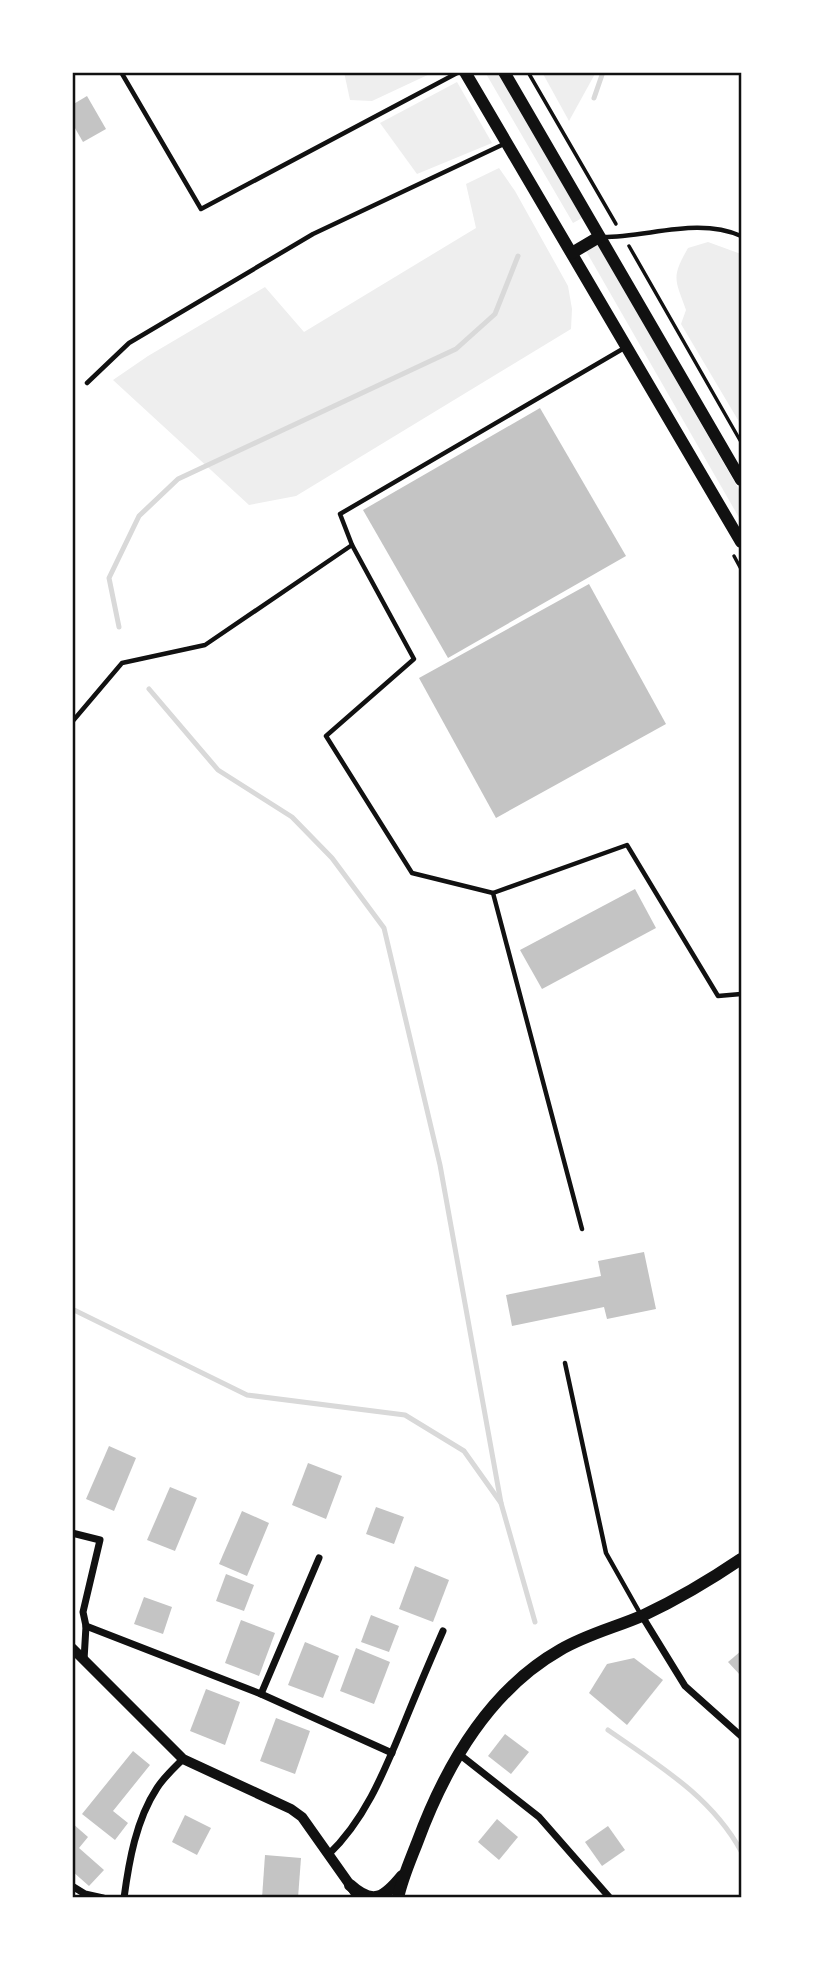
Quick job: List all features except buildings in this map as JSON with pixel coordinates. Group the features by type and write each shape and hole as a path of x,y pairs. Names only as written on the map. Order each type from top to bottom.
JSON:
{"main road":[{"path":"466,72 741,542"},
{"path":"504,72 741,480"},
{"path":"572,253 599,237"},
{"path":"398,1898 435,1798 459,1754 500,1698 542,1661 587,1637 642,1616 706,1583 741,1559"},
{"path":"349,1885 365,1896 377,1897 391,1889 407,1870"},
{"path":"389,1898 407,1870"},
{"path":"349,1885 358,1898"}],"street":[{"path":"72,1533 100,1540 83,1612 86,1626 84,1661"},
{"path":"261,1695 319,1558"},
{"path":"642,1616 685,1686 741,1736"},
{"path":"86,1626 261,1695 392,1753"},
{"path":"328,1856 357,1823 392,1753 443,1631"},
{"path":"72,1648 183,1759 291,1809 302,1817 349,1885"},
{"path":"459,1754 539,1818 610,1898"},
{"path":"124,1898 130,1860 140,1825 157,1788 183,1759"},
{"path":"72,1886 85,1894 103,1898"}],"lane":[{"path":"121,72 201,209 459,72"},
{"path":"87,383 129,343 313,234 507,143"},
{"path":"599,237 624,237 700,227 728,230 741,236"},
{"path":"626,346 340,514 352,545 414,659 326,736 412,873 493,892 627,845 718,996 741,994"},
{"path":"72,722 122,663 205,645 352,545"},
{"path":"493,892 582,1229"},
{"path":"565,1363 606,1553 642,1616"}],"path":[{"path":"528,72 741,442"}],"shaded area":[{"path":"344,72 434,72 372,101 350,100"},
{"path":"485,72 498,72 582,218 573,223"},
{"path":"542,72 596,72 569,121"},
{"path":"457,82 492,143 417,174 380,123"},
{"path":"499,168 515,191 568,286 572,309 571,329 296,496 249,505 113,380 148,356 265,287 304,332 476,228 466,184"},
{"path":"708,242 741,254 741,425 681,324 686,310 677,285 679,266 688,248"},
{"path":"598,245 741,493 741,521 586,251"}],"waterway":[{"path":"594,98 603,72"},
{"path":"119,627 109,578 139,516 178,479 456,349 495,314 518,256"},
{"path":"149,689 218,770 292,817 332,858 384,928 440,1165 501,1503"},
{"path":"72,1309 247,1395 405,1415 464,1451 501,1503 535,1622"},
{"path":"608,1730 664,1769 699,1798 729,1831 741,1851"}]}
